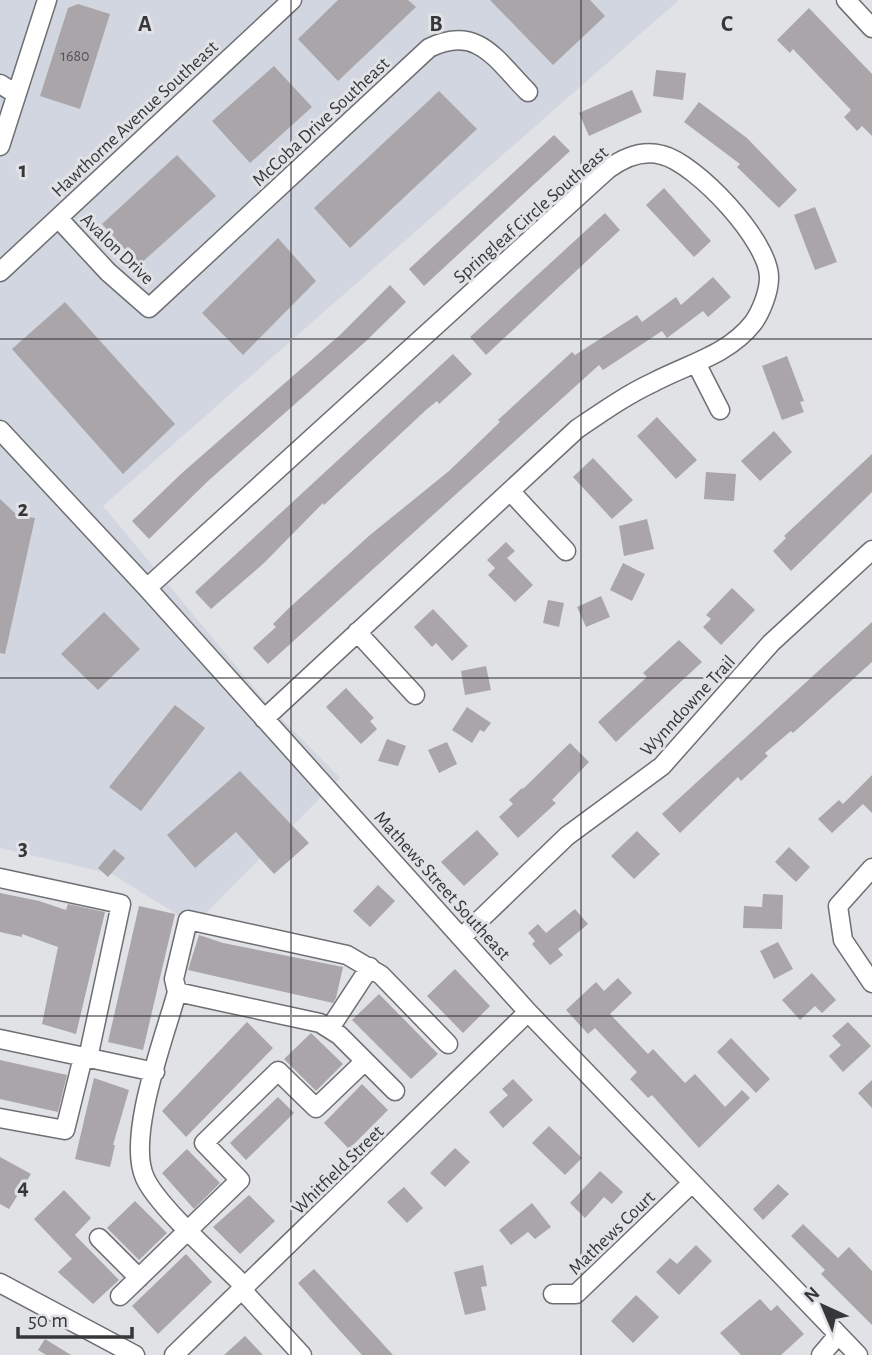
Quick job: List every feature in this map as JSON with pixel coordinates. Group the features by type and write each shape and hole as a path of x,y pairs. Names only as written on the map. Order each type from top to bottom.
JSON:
{"street":[{"path":"0,146 47,0"},
{"name":"Hawthorne Avenue Southeast","path":"1,270 292,0"},
{"path":"846,0 872,28"},
{"name":"McCoba Drive Southeast","path":"149,308 429,48 446,40 469,39 486,50 528,92"},
{"path":"0,84 16,94"},
{"name":"Springleaf Circle Southeast","path":"148,588 621,159 638,154 659,154 694,171 754,238 765,256 769,278 764,302 754,321 722,350 612,404 577,429 264,719"},
{"name":"Avalon Drive","path":"58,218 108,272 149,308"},
{"path":"696,363 720,410"},
{"name":"Mathews Street Southeast","path":"2,432 148,588 528,1012 858,1355"},
{"path":"510,491 566,551"},
{"name":"Wynndowne Trail","path":"462,937 567,836 663,766 771,643 872,550"},
{"path":"357,632 415,695"},
{"path":"872,868 838,906 843,940 872,983"},
{"path":"0,878 121,904 86,1058 65,1130 0,1118"},
{"path":"302,1355 153,1191 141,1167 139,1131 177,992 174,979 188,920 347,954 370,967 448,1044"},
{"path":"330,1028 370,967"},
{"path":"177,992 330,1028 396,1091"},
{"name":"Whitfield Street","path":"174,1355 528,1012"},
{"path":"0,1039 155,1072"},
{"path":"120,1296 240,1180 204,1143 278,1071 316,1108 365,1061"},
{"name":"Mathews Court","path":"553,1294 576,1294 691,1184"},
{"path":"99,1238 139,1278"},
{"path":"0,1283 135,1355"},
{"path":"821,1355 838,1335"}],"shaded area":[{"path":"0,0 679,0 103,506 269,706 340,778 194,925 112,874 0,848"}],"building":[{"path":"338,0 408,0 416,7 338,81 298,39"},
{"path":"490,0 590,0 605,16 553,65"},
{"path":"78,4 110,14 80,109 40,96 68,8"},
{"path":"809,8 872,74 872,136 862,126 857,131 844,117 851,110 793,49 790,53 777,40"},
{"path":"274,66 312,107 250,163 212,121"},
{"path":"656,70 686,73 683,100 653,96"},
{"path":"632,90 642,112 589,136 579,113"},
{"path":"439,91 477,129 350,248 314,208"},
{"path":"699,102 747,138 797,190 779,208 737,167 740,164 684,122"},
{"path":"554,135 570,151 424,286 409,269"},
{"path":"177,155 216,196 139,265 102,224"},
{"path":"664,188 711,241 694,257 646,205"},
{"path":"815,207 837,262 815,270 794,215"},
{"path":"605,213 620,230 486,355 470,337"},
{"path":"278,238 316,281 243,355 202,313"},
{"path":"713,277 731,297 708,317 703,311 667,338 662,331 603,370 599,365 268,664 253,648 276,627 273,624 289,608 370,535 449,471 500,422 498,420 572,352 575,355 637,315 642,322 676,297 681,305"},
{"path":"390,285 406,302 365,342 208,481 149,539 132,521 182,473 341,334"},
{"path":"65,302 175,424 123,474 12,349"},
{"path":"453,354 472,374 439,404 437,401 426,410 324,505 323,503 264,563 211,609 195,592"},
{"path":"787,356 804,401 800,402 804,412 782,420 762,366"},
{"path":"657,417 697,460 676,479 637,436"},
{"path":"774,431 792,452 760,481 741,461"},
{"path":"872,454 872,492 791,571 773,551 786,538 784,536"},
{"path":"593,458 633,500 612,519 573,477"},
{"path":"706,472 736,474 734,501 704,499"},
{"path":"0,499 17,515 35,518 5,654 0,653"},
{"path":"647,519 654,549 624,556 619,526"},
{"path":"506,542 515,551 507,558 533,585 515,602 488,575 495,568 487,560"},
{"path":"623,563 645,574 632,601 610,590"},
{"path":"732,588 755,610 721,645 703,627 711,619 706,615"},
{"path":"601,596 610,617 586,627 577,607"},
{"path":"548,600 564,603 559,627 543,623"},
{"path":"433,609 468,646 452,661 436,643 432,647 414,627"},
{"path":"104,612 140,649 98,690 61,654"},
{"path":"872,622 872,662 793,733 791,731 765,753 768,756 741,781 738,777 680,833 662,814"},
{"path":"679,640 702,662 616,742 598,722 647,677 643,673"},
{"path":"486,666 491,690 465,695 461,671"},
{"path":"346,688 374,718 370,721 377,729 361,744 326,707"},
{"path":"175,705 205,728 141,811 109,787"},
{"path":"467,707 491,723 484,732 480,730 472,743 452,730"},
{"path":"387,739 406,746 398,766 378,761"},
{"path":"447,742 457,764 439,773 428,750"},
{"path":"570,743 589,762 552,800 556,803 518,838 499,817 513,804 509,800"},
{"path":"240,771 309,843 274,874 236,832 195,868 167,835"},
{"path":"872,775 872,813 863,804 832,833 818,819 839,800 843,804"},
{"path":"477,830 499,854 464,886 441,862"},
{"path":"637,831 660,854 634,879 611,856"},
{"path":"789,847 810,867 796,882 775,862"},
{"path":"114,849 125,858 108,877 98,868"},
{"path":"378,885 395,901 370,927 353,911"},
{"path":"0,893 66,910 68,904 105,912 76,1034 42,1024 58,947 22,934 22,937 0,932"},
{"path":"763,894 783,895 782,929 743,928 744,906 762,907"},
{"path":"139,906 175,914 143,1050 108,1042"},
{"path":"575,909 588,924 558,949 563,955 550,965 532,944 535,941 528,933 538,924 546,933"},
{"path":"199,935 223,943 343,967 336,998 333,1003 188,970"},
{"path":"778,942 793,969 774,979 760,951"},
{"path":"455,969 490,1006 463,1033 427,996"},
{"path":"812,973 836,1000 822,1013 815,1006 800,1020 782,1000"},
{"path":"618,978 632,993 610,1014 648,1054 653,1049 685,1083 695,1074 725,1107 742,1090 750,1098 699,1148 652,1095 648,1098 630,1079 637,1072 595,1028 588,1034 566,1010 596,982 604,991"},
{"path":"379,994 438,1054 411,1079 352,1020"},
{"path":"247,1022 273,1048 186,1137 162,1111"},
{"path":"848,1022 871,1046 843,1072 829,1056 841,1045 832,1036"},
{"path":"311,1033 343,1064 316,1091 284,1059"},
{"path":"731,1038 770,1079 756,1093 717,1052"},
{"path":"0,1060 67,1075 58,1112 0,1099"},
{"path":"94,1078 129,1090 113,1145 110,1167 75,1159"},
{"path":"513,1079 533,1100 503,1128 489,1112 508,1095 502,1089"},
{"path":"872,1080 872,1108 858,1093"},
{"path":"362,1084 388,1110 349,1149 324,1123"},
{"path":"278,1097 294,1113 246,1160 230,1143"},
{"path":"549,1126 582,1158 565,1175 532,1143"},
{"path":"455,1148 470,1162 445,1187 430,1173"},
{"path":"187,1149 220,1183 194,1209 162,1173"},
{"path":"0,1157 31,1174 9,1209 0,1204"},
{"path":"600,1171 623,1192 612,1204 604,1197 585,1218 570,1203"},
{"path":"778,1184 789,1194 763,1220 753,1209"},
{"path":"404,1187 423,1208 407,1223 387,1202"},
{"path":"64,1190 91,1218 75,1235 119,1280 93,1304 58,1272 72,1259 34,1219"},
{"path":"249,1195 275,1221 240,1254 213,1227"},
{"path":"135,1201 167,1233 139,1260 107,1228"},
{"path":"532,1203 551,1227 535,1239 528,1232 511,1245 499,1230"},
{"path":"803,1224 838,1258 849,1247 872,1271 872,1325 821,1274 825,1270 791,1236"},
{"path":"696,1245 712,1261 679,1295 656,1272 670,1258 677,1264"},
{"path":"186,1254 212,1282 158,1334 132,1306"},
{"path":"483,1265 487,1286 481,1287 486,1310 465,1315 454,1272"},
{"path":"314,1269 393,1355 362,1355 298,1283"},
{"path":"636,1295 659,1317 633,1343 611,1321"},
{"path":"760,1299 771,1311 777,1305 804,1334 781,1355 741,1355 720,1333"},
{"path":"245,1336 263,1355 224,1355"},
{"path":"45,1339 71,1355 46,1355 38,1350"}]}
